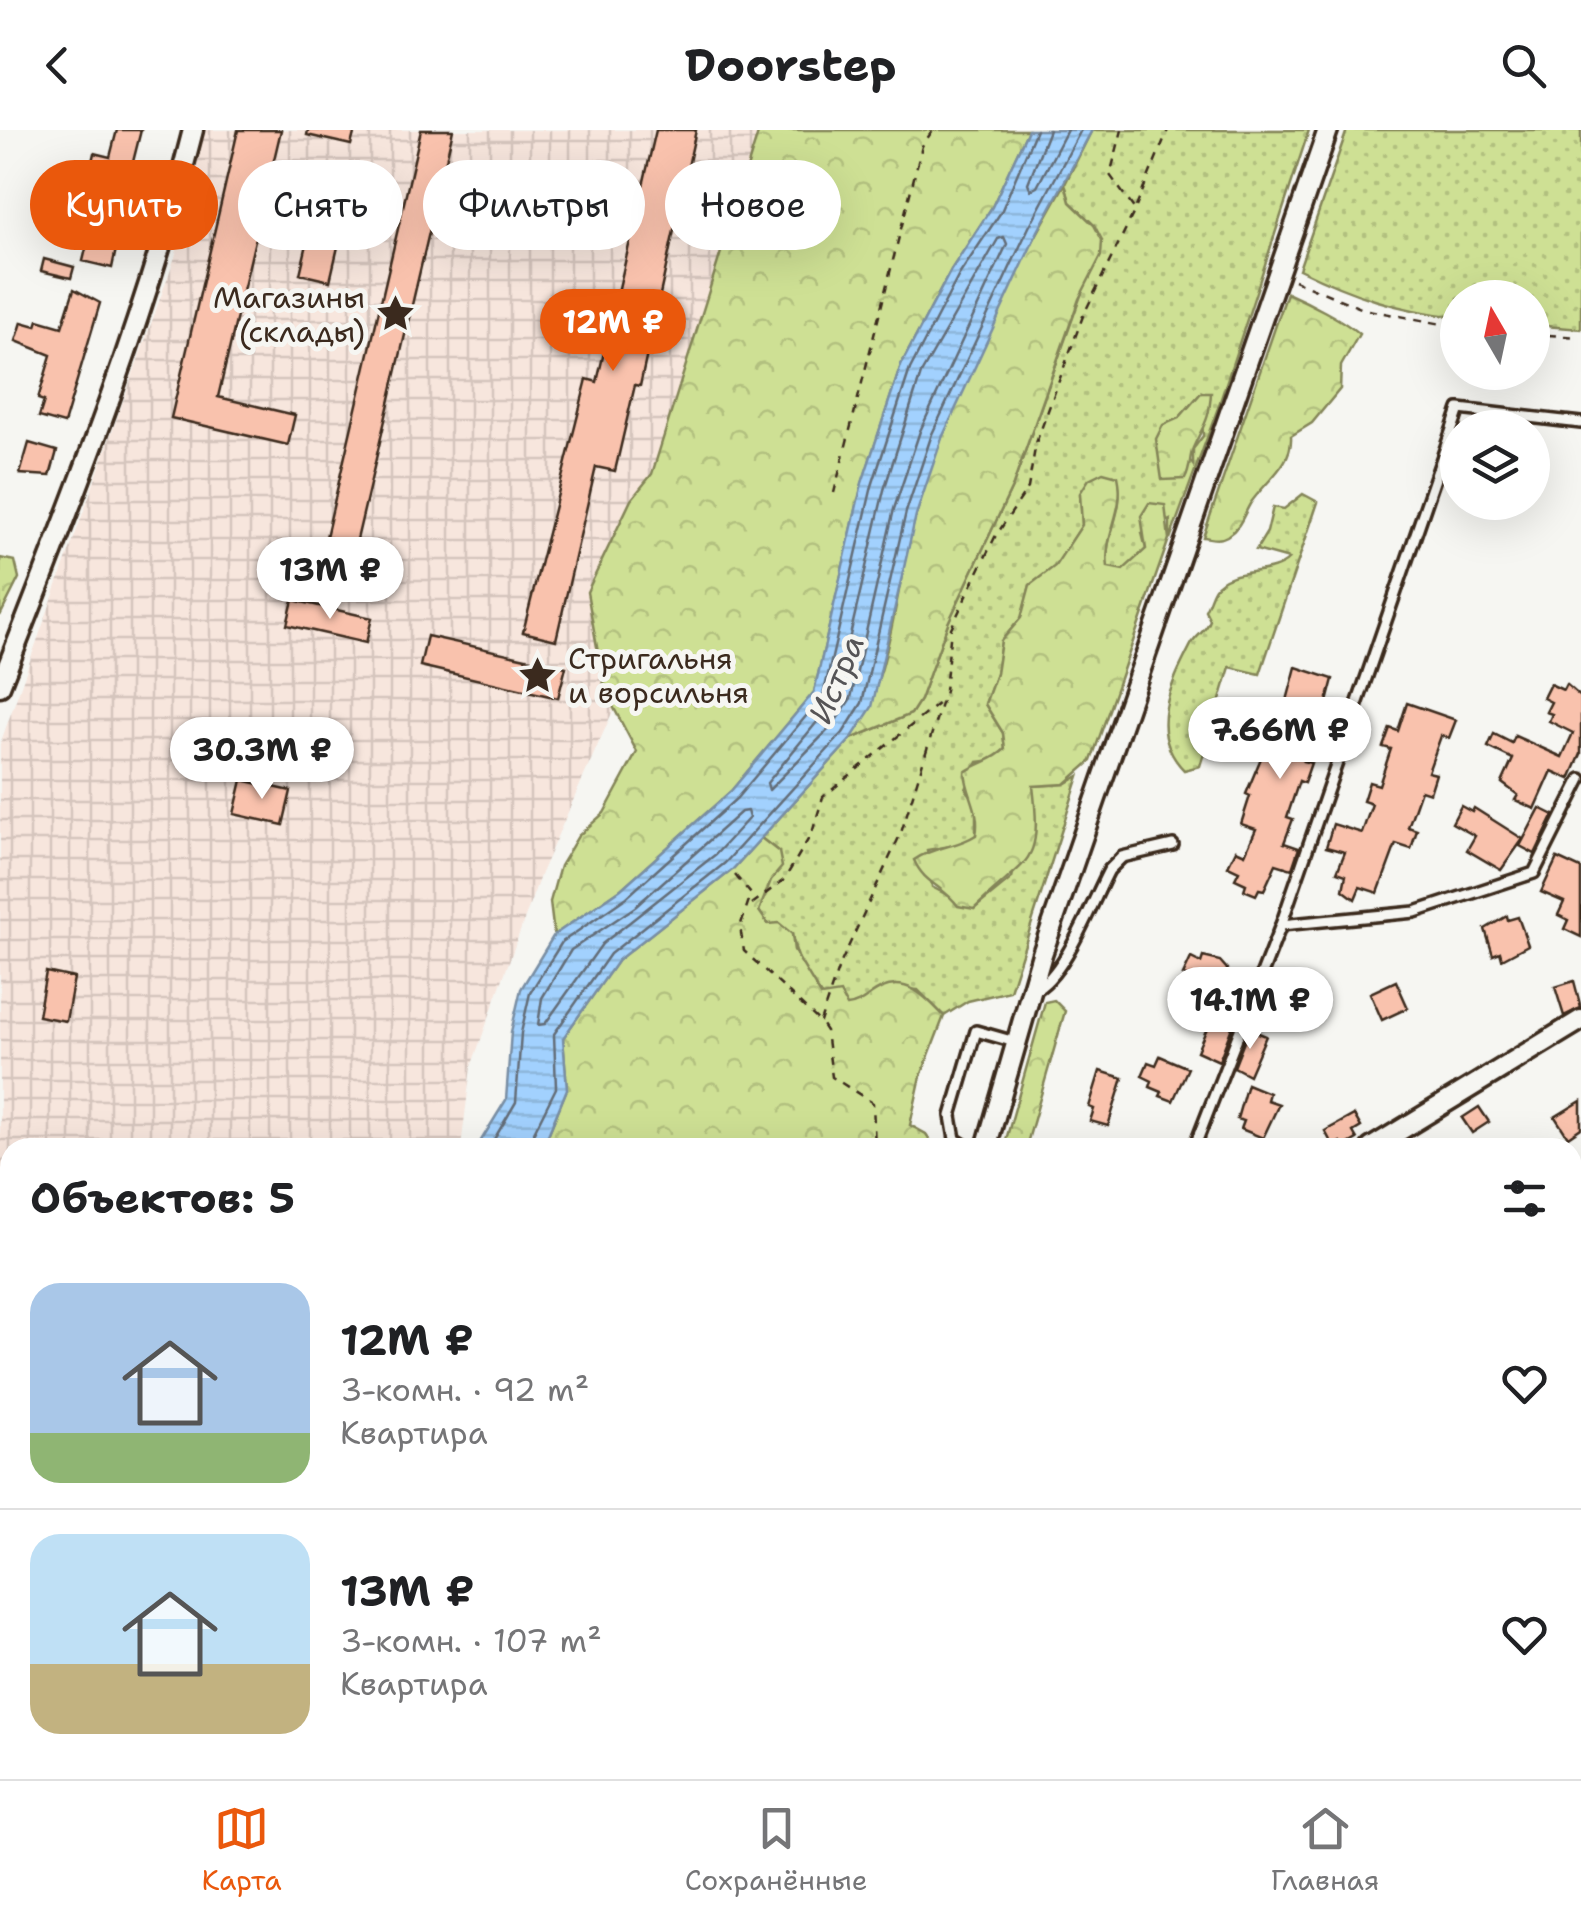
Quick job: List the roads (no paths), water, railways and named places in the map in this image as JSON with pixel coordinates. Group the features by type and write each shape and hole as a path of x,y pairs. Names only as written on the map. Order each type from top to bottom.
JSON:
{"street":[{"path":"0,686 163,248 193,130"},
{"path":"989,1138 1030,992 1328,130"},
{"path":"1387,1138 1581,1020"}],"lane":[{"path":"1198,1138 1280,925 1458,409 1581,423"},
{"path":"1280,925 1415,912 1534,874 1581,779"},
{"path":"1030,992 1046,986 1059,966 1109,870 1122,857 1173,845"},
{"path":"955,1138 951,1116 976,1031 1015,1042"}],"water":[{"name":"Истра","path":"1028,130 1092,130 1038,231 942,438 916,515 872,707 851,739 732,870 618,960 563,1038 567,1089 548,1135 483,1138 506,1100 511,1032 521,989 554,935 621,889 731,791 814,692 862,483 901,365 951,270 992,207"}],"place":[{"name":"Магазины (склады)","path":"395,314"},
{"name":"Стригальня и ворсильня","path":"538,675"}]}
